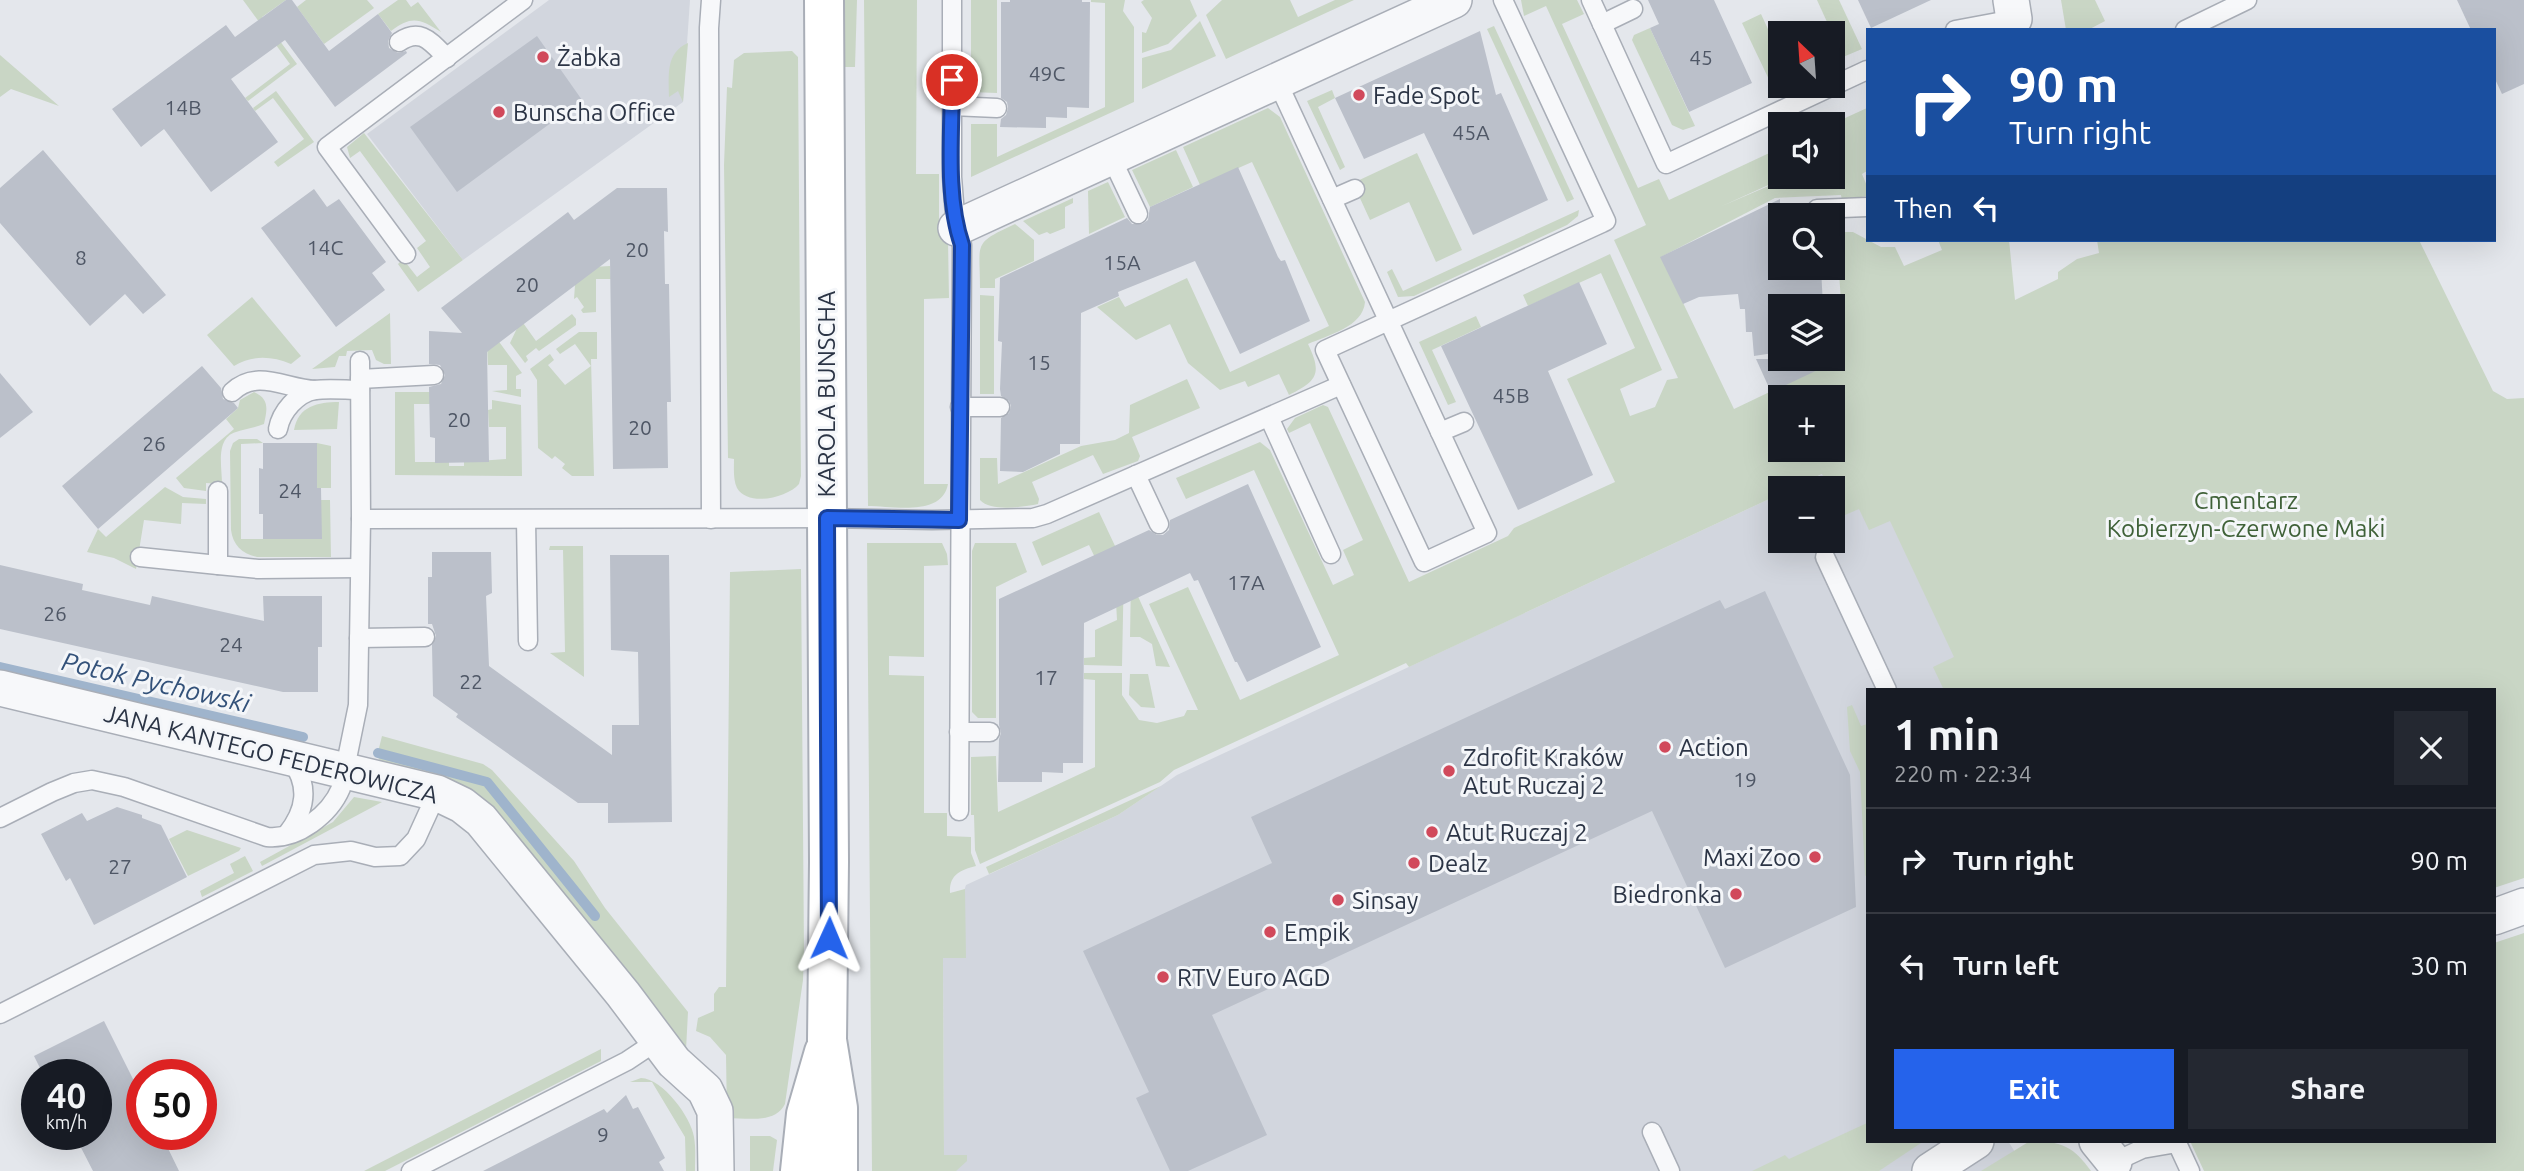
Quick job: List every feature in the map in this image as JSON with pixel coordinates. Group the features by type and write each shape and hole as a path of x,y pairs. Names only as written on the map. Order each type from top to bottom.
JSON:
{"main road":[{"name":"KAROLA BUNSCHA","path":"824,0 830,862 827,1040 838,1108 838,1171"},
{"name":"KAROLA BUNSCHA","path":"800,1171 806,1114 827,1040"}],"street":[{"path":"956,228 1454,0"},
{"name":"JANA KANTEGO FEDEROWICZA","path":"0,688 437,793 462,805 481,820 623,994 679,1068 699,1082 712,1103 716,1171"},
{"path":"2496,916 2524,906"},
{"path":"1930,1171 1973,1143"}],"lane":[{"path":"406,254 327,147 523,0"},
{"path":"711,0 711,519"},
{"path":"953,0 952,177 956,228 962,245 959,811"},
{"path":"1277,81 1332,200 1388,320 1487,533 1423,562 1325,350 1388,320 1606,221 1503,0"},
{"path":"1591,0 1666,163 1866,70"},
{"path":"2189,28 2247,0"},
{"path":"1602,23 1633,9"},
{"path":"1963,28 2014,16"},
{"path":"399,43 408,36 418,35 426,38 447,58"},
{"path":"952,106 997,108"},
{"path":"1111,157 1138,214"},
{"path":"1332,200 1354,189"},
{"path":"1845,207 1866,206"},
{"path":"278,429 281,418 290,406 315,390 360,377 434,375"},
{"path":"0,818 83,780 124,788 267,837 287,834 324,814 336,799 346,770 358,705 360,377"},
{"path":"232,392 243,383 254,380 268,380 299,389 315,390"},
{"path":"361,519 959,520 1040,516 1341,385"},
{"path":"960,407 1000,407"},
{"path":"1269,417 1331,554"},
{"path":"1440,432 1464,422"},
{"path":"1136,475 1159,524"},
{"path":"218,491 218,565"},
{"path":"526,520 528,641"},
{"path":"140,557 258,569 359,568"},
{"path":"1825,557 1886,688"},
{"path":"359,638 425,637"},
{"path":"959,732 990,732"},
{"path":"287,834 298,819 304,798 302,779 289,757"},
{"path":"0,1014 314,855 351,851 375,857 400,856 416,839 437,793"},
{"path":"411,1171 627,1061 657,1041"},
{"path":"1652,1132 1670,1171"},
{"path":"2110,1158 2177,1143 2190,1171"}],"shaded area":[{"path":"549,0 690,0 683,102 463,260 367,134"},
{"path":"1921,449 2021,688 1866,688 1866,1143 2009,1143 2022,1163 2033,1171 949,1171 944,1155 943,957 966,885 1118,815 1177,775 1768,500 1768,553 1845,553 1845,476 1818,476"}],"green space":[{"path":"243,0 286,0 262,17 297,64 248,101 245,98 290,64"},
{"path":"306,0 367,0 374,8 324,44 297,7"},
{"path":"398,0 406,0 411,7 418,2 441,32 416,21 405,23 391,31 378,14"},
{"path":"844,0 857,0 855,67 843,67"},
{"path":"864,0 917,0 916,174 939,174 939,220 948,240 949,298 924,299 924,484 948,484 944,494 936,501 915,507 868,506"},
{"path":"971,0 997,0 997,93 971,92"},
{"path":"1091,0 1125,0 1123,11 1134,27 1134,102 971,177 971,124 997,124 997,157 1105,107 1105,3"},
{"path":"1190,0 1197,16 1168,44 1142,53 1142,32 1146,33 1152,18 1141,2"},
{"path":"1222,0 1290,0 1298,17 1335,0 1354,0 1226,59 1206,15"},
{"name":"Cmentarz Kobierzyn-Czerwone Maki","path":"1521,0 1577,0 1584,14 1562,24 1638,188 1659,179 1669,200 1768,154 1768,185 1722,206 1768,186 1768,189 1845,189 1845,118 1866,108 1866,172 1862,174 1866,184 1866,196 1842,201 1841,195 1775,198 1661,257 1734,409 1768,393 1768,462 1845,462 1845,385 1784,385 1814,371 1845,371 1845,294 1840,294 1839,280 1845,280 1845,232 1853,232 1866,239 1866,242 1881,247 1895,247 1904,266 1942,250 1939,242 2009,242 2015,300 2058,279 2058,272 2077,259 2099,253 2097,242 2420,242 2493,391 2507,399 2524,398 2524,878 2496,887 2496,688 1943,688 1933,667 1954,657 1890,521 1869,530 1859,509 1845,515 1845,476 1822,474 1768,476 1768,500 1409,667 1406,663 1174,770 1160,782 980,864 975,850 974,815 971,815 971,757 996,756 998,812 1095,767 1095,680 1084,679 1084,673 1122,673 1122,695 1139,720 1157,723 1184,716 1187,710 1198,710 1149,604 1188,587 1240,700 1339,655 1254,470 1186,499 1176,478 1260,442 1270,450 1333,585 1354,575 1343,550 1363,540 1310,423 1289,433 1287,429 1295,418 1323,405 1328,407 1409,582 1508,536 1514,528 1615,482 1567,379 1635,348 1601,273 1528,306 1523,295 1610,254 1662,370 1620,389 1630,416 1655,407 1667,380 1678,378 1614,240 1646,225 1546,6 1524,16"},
{"path":"1817,0 1839,0 1862,49 1845,56 1845,21 1827,21"},
{"path":"2061,0 2095,0 2105,21 2092,28 2066,28"},
{"path":"1761,14 1768,29 1768,77 1742,23"},
{"path":"1200,21 1216,56 1142,89 1142,58 1171,50"},
{"path":"1494,26 1574,199 1567,202 1487,29"},
{"path":"1650,28 1695,126 1683,130 1672,125 1632,40 1634,35"},
{"path":"688,43 683,102 678,91 669,97 669,73 675,53"},
{"path":"792,51 798,57 801,476 799,484 786,493 758,499 742,494 737,488 734,459 728,458 724,165 727,87 732,88 734,60 744,53"},
{"path":"0,55 59,106 11,89 0,97"},
{"path":"1332,90 1335,98 1318,107 1345,167 1340,170 1307,101"},
{"path":"276,91 314,142 278,167 274,162 304,139 273,98 255,111 253,108"},
{"path":"1268,108 1280,117 1365,302 1363,311 1351,324 1308,344 1315,362 1315,375 1306,385 1289,395 1279,374 1248,387 1245,381 1220,390 1188,363 1170,324 1136,340 1097,307 1119,297 1125,307 1187,278 1230,372 1329,326 1252,162 1200,185 1183,147"},
{"path":"364,133 463,260 418,292 398,264 403,259 417,277 430,267 417,248 426,241 360,151 350,158 347,147"},
{"path":"1176,150 1193,187 1150,207 1132,170"},
{"path":"1417,153 1462,250 1436,262 1409,202 1370,220 1353,183"},
{"path":"1108,182 1125,217 1089,234 1088,191"},
{"path":"1073,198 1073,203 1065,207 1065,228 1039,235 1023,221"},
{"path":"1579,210 1578,216 1567,225 1414,296 1398,297 1387,272 1392,269 1403,291"},
{"path":"1015,224 1034,240 1034,261 995,279 995,288 980,288 981,246 991,236"},
{"path":"610,266 611,279 596,279 596,312 583,313 581,310 584,307 577,297 574,299 573,282 593,267"},
{"path":"980,295 994,296 994,394 980,394"},
{"path":"252,297 301,356 291,364 262,358 234,366 207,335"},
{"path":"390,313 391,364 376,360 372,350 347,351 346,356 339,356 335,367 312,369"},
{"path":"572,314 576,325 539,351 536,348 526,356 528,360 525,363 510,343 521,320 536,341"},
{"path":"1476,316 1481,327 1432,350 1456,402 1448,405 1419,342"},
{"path":"579,332 597,332 597,359 591,359 594,476 572,476 562,468 565,464 555,456 552,459 538,448 537,380 530,369 550,354 554,360 548,365 565,385 591,366 575,344 560,354 556,349"},
{"path":"497,339 522,373 516,376 516,389 521,389 521,397 492,391 507,390 507,365 488,365 487,346"},
{"path":"1187,379 1200,408 1132,437 1140,456 1138,461 1103,474 1093,455 1032,482 1039,499 1038,504 999,507 980,500 980,458 997,458 998,484 1081,446 1115,440 1129,433 1130,405"},
{"path":"254,392 265,402 264,424 236,432 225,440 221,454 222,484 206,483 206,491 184,488 176,478 234,429 226,419 238,408 240,400"},
{"path":"395,392 430,392 430,404 414,404 415,462 449,462 449,466 464,466 464,462 506,459 506,427 489,427 488,410 492,409 492,400 521,405 522,476 395,475"},
{"path":"339,402 337,429 294,430 300,416 310,407"},
{"path":"239,439 257,439 263,443 241,444 241,539 321,539 321,500 330,500 331,557 257,557 247,554 236,544 231,530 230,451 233,443"},
{"path":"317,443 331,446 331,488 317,488"},
{"path":"165,487 183,497 206,499 206,504 182,503 181,524 144,520 136,569 114,558 87,552 98,529 106,537"},
{"path":"1099,512 1124,565 1122,666 1084,665 1084,658 1095,657 1095,630 1117,620 1116,602 1089,545 1042,566 1032,542"},
{"path":"867,543 942,543 947,554 948,565 924,566 924,657 889,656 889,675 924,676 924,813 947,813 947,836 971,837 971,853 976,866 957,874 950,887 950,893 965,889 966,958 943,958 944,1155 967,1155 967,1161 956,1171 872,1171"},
{"path":"975,543 1016,543 1027,572 996,587 996,718 978,718 972,712 972,551"},
{"path":"550,546 583,546 584,677 550,653 565,652 563,550 549,550"},
{"path":"801,569 803,980 785,1104 775,1115 768,1117 727,1118 726,1055 710,1037 696,1031 698,1018 714,1011 714,994 719,987 726,987 730,572"},
{"path":"1131,581 1170,667 1156,666 1152,644 1140,637 1130,637"},
{"path":"1130,674 1148,674 1155,708 1141,707 1129,695"},
{"path":"1852,705 1861,726 1866,724 1865,876 1860,772 1850,751 1847,707"},
{"path":"382,736 483,764 492,770 574,861 605,908 688,1012 686,1050 583,924 381,762 377,756"},
{"path":"1161,786 1118,815 989,874 986,867"},
{"path":"354,797 382,802 262,866 260,862 333,822"},
{"path":"187,830 241,848 188,876 169,839"},
{"path":"245,856 253,871 202,897 200,891 234,873 230,864"},
{"path":"2524,933 2524,1171 2204,1171 2191,1143 2496,1143 2496,942"},
{"path":"601,1049 601,1061 385,1171 364,1171"},
{"path":"641,1078 649,1080 658,1085 667,1092 688,1119 695,1141 695,1171 686,1171 685,1137 652,1082 630,1082"},
{"path":"1866,1123 1866,1143 1921,1143 1879,1171 1752,1171 1785,1155 1789,1159"},
{"path":"750,1136 770,1136 777,1140 773,1171 750,1171"},
{"path":"2027,1143 2054,1143 2072,1151 2091,1171 1981,1171"}],"building":[{"path":"286,0 292,0 329,51 378,14 392,33 388,41 389,48 398,53 407,53 335,107 285,40 231,79 278,142 211,192 164,129 141,147 112,109 226,25 235,37"},
{"path":"1648,0 1714,0 1752,83 1689,112 1650,28 1659,24"},
{"path":"1858,0 1931,0 1871,28"},
{"path":"2457,0 2524,0 2524,84 2502,94 2496,81 2496,28 2470,28"},
{"path":"1001,2 1090,2 1089,108 1067,107 1067,118 1046,117 1046,128 1000,127 1001,119 1008,108 1007,102 1001,98"},
{"path":"1480,31 1496,95 1501,93 1548,200 1473,235 1424,133 1364,159 1335,98"},
{"name":"Bunscha Office","path":"537,36 582,100 457,192 410,127"},
{"path":"43,150 166,295 143,314 125,294 90,326 0,223 0,188"},
{"path":"1238,167 1278,257 1281,261 1285,260 1310,321 1240,354 1195,261 1118,292 1119,296 1081,313 1080,444 1060,444 1060,454 1023,472 1000,471 1001,418 1009,413 1011,406 1009,401 1001,396 1000,389 1000,278 1127,218 1132,224 1142,224 1148,220 1150,207"},
{"path":"617,188 667,188 668,232 664,231 665,284 669,284 671,402 667,402 668,468 613,469 610,259 487,352 489,462 435,463 435,438 430,437 429,387 441,384 445,375 440,365 429,364 429,331 462,333 441,308 568,212 574,220"},
{"path":"314,189 327,207 339,199 386,262 372,273 385,290 336,327 261,228"},
{"path":"1768,205 1768,280 1822,280 1822,294 1768,294 1768,354 1754,356 1752,332 1746,332 1745,309 1740,309 1738,294 1699,297 1683,304 1660,257"},
{"path":"1579,282 1607,344 1548,371 1593,475 1518,510 1441,346"},
{"path":"1756,359 1768,359 1768,371 1816,371 1786,385 1768,385"},
{"path":"202,366 221,388 223,399 234,403 238,408 98,529 62,486"},
{"path":"0,373 33,412 0,438"},
{"path":"263,443 317,443 317,488 321,488 322,539 263,539 263,514 259,514 259,468 263,469"},
{"path":"1248,484 1321,647 1247,682 1235,662 1198,580 1194,581 1190,573 1084,623 1083,763 1063,763 1063,773 1042,772 1042,782 998,782 1001,733 999,599 1149,530 1163,535 1169,530 1170,520"},
{"path":"432,552 491,552 492,593 486,596 489,666 612,755 612,725 639,725 638,652 611,650 610,555 669,555 672,822 608,823 608,803 578,803 456,717 458,714 433,696 432,645 436,636 432,624 428,624 428,577 432,577"},
{"path":"0,565 83,584 82,590 150,605 152,596 264,621 263,596 322,596 322,647 318,647 318,692 283,692 0,629"},
{"name":"Atut Ruczaj 2","path":"1765,591 1850,775 1856,907 1725,968 1652,811 1212,1015 1267,1135 1188,1171 1170,1171 1136,1098 1149,1092 1083,951 1272,863 1251,817 1720,600 1725,609"},
{"path":"117,807 161,825 187,877 94,925 70,878 66,881 41,834 82,813 87,821"},
{"path":"104,1021 126,1065 126,1150 169,1150 179,1171 93,1171 82,1150 112,1150 112,1059 36,1059 34,1056"},
{"path":"626,1095 633,1109 638,1107 665,1158 659,1162 664,1171 483,1171 604,1109 607,1113"}],"waterway":[{"name":"Potok Pychowski","path":"0,667 303,737"},
{"name":"Potok Pychowski","path":"378,753 487,782 595,916"}],"place":[{"name":"Żabka","path":"543,57"},
{"name":"Fade Spot","path":"1359,95"},
{"name":"Bunscha Office","path":"499,112"},
{"name":"Action","path":"1665,747"},
{"name":"Zdrofit Kraków Atut Ruczaj 2","path":"1449,771"},
{"name":"Atut Ruczaj 2","path":"1432,832"},
{"name":"Maxi Zoo","path":"1815,857"},
{"name":"Dealz","path":"1414,863"},
{"name":"Biedronka","path":"1736,894"},
{"name":"Sinsay","path":"1338,900"},
{"name":"Empik","path":"1270,932"},
{"name":"RTV Euro AGD","path":"1163,977"}],"route":[{"path":"829,938 827,518 959,520 962,245 956,228 952,177 952,80"}]}
